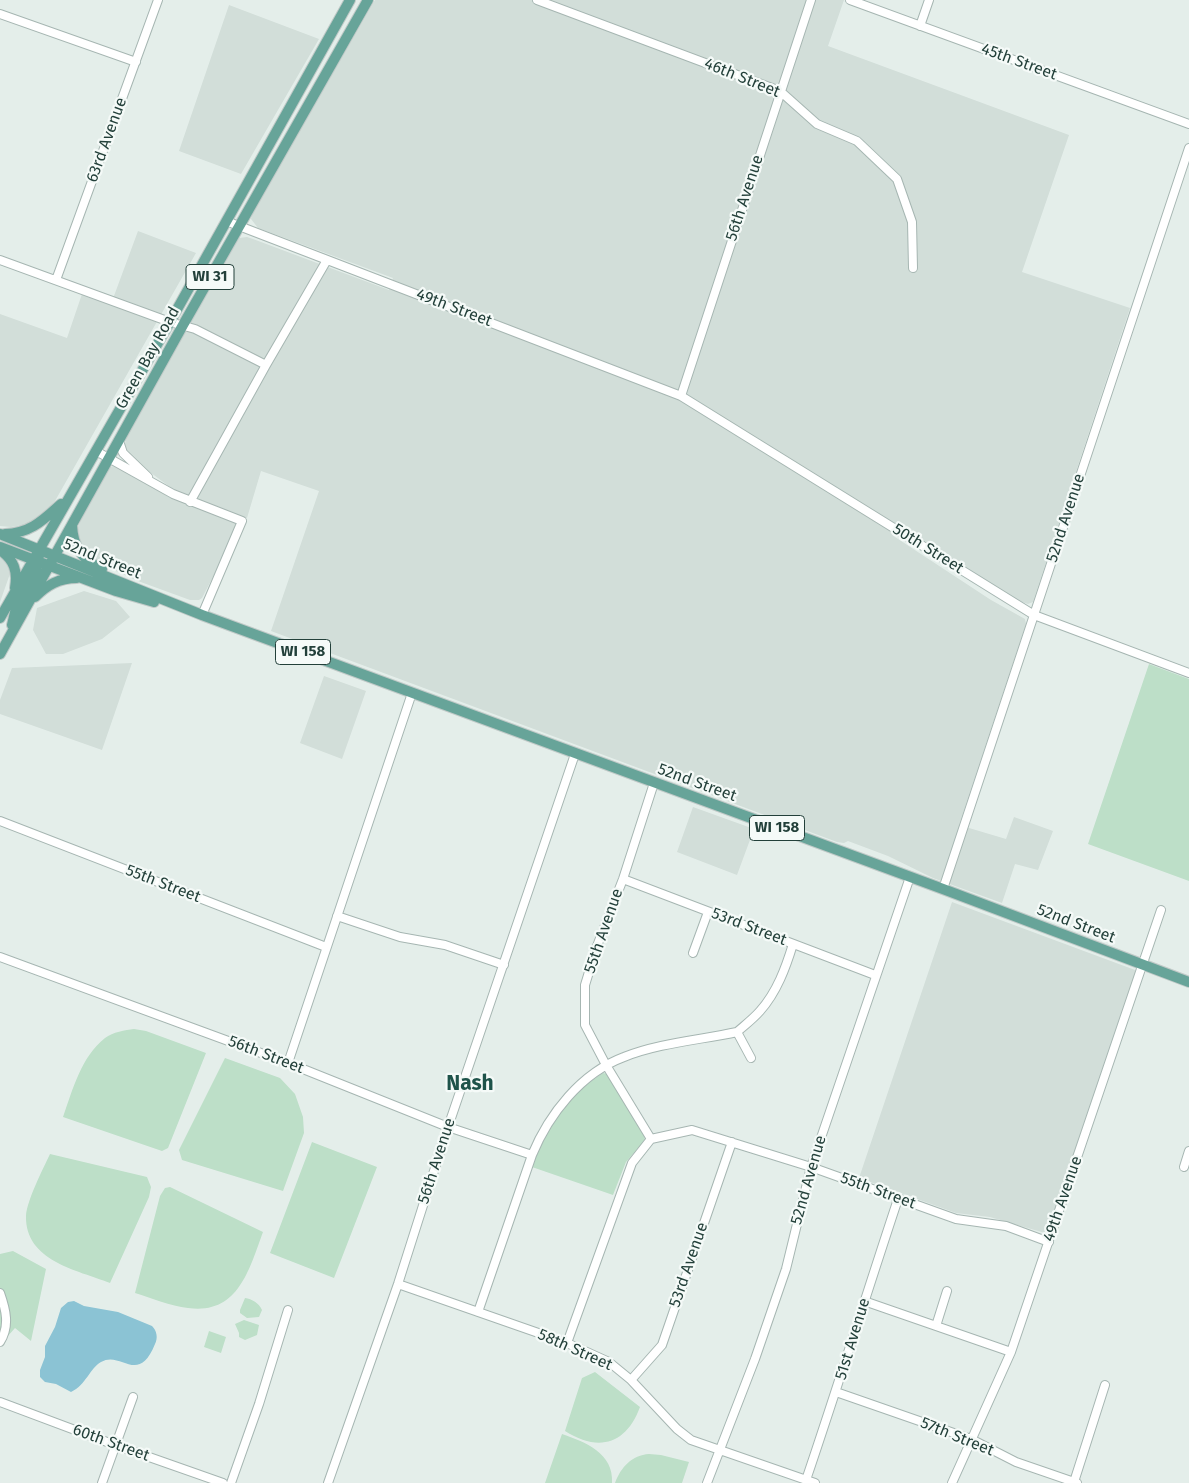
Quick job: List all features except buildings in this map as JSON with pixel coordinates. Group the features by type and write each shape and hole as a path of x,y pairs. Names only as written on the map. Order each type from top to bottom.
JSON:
{"main road":[{"name":"Green Bay Road","path":"0,618 14,592 37,557 350,0"},
{"name":"Green Bay Road","path":"0,654 183,325 368,0"},
{"path":"1,534 23,532 35,526 69,497"},
{"path":"72,525 72,535 76,546 88,562 140,590"},
{"name":"52nd Street","path":"1,534 37,557"},
{"path":"0,548 15,566 17,578 14,592"},
{"name":"52nd Street","path":"0,548 52,561 140,590 1189,982"},
{"path":"9,638 18,604 35,572 37,557"},
{"name":"52nd Street","path":"52,561 82,578 133,596 198,613"},
{"path":"26,607 52,583 70,578 82,578"}],"street":[{"name":"63rd Avenue","path":"56,280 158,0"},
{"name":"46th Street","path":"537,0 780,91 817,124 857,141 897,179 912,222 913,268"},
{"name":"56th Avenue","path":"681,396 811,0"},
{"name":"45th Street","path":"850,0 1189,124"},
{"path":"920,26 929,0"},
{"path":"0,14 136,62"},
{"name":"52nd Avenue","path":"943,889 1189,148"},
{"name":"49th Street","path":"226,221 681,396"},
{"path":"0,260 170,322 195,329 266,365"},
{"path":"190,502 327,260"},
{"name":"50th Street","path":"681,396 1034,615 1189,673"},
{"path":"119,441 120,448 128,459 138,466 153,482"},
{"path":"96,451 173,494 242,521 198,613"},
{"path":"288,1063 412,692"},
{"name":"56th Avenue","path":"328,1483 398,1284 448,1127 575,754"},
{"name":"55th Avenue","path":"651,1139 606,1065 585,1025 585,985 597,946 623,879 654,783"},
{"name":"55th Street","path":"0,821 326,947"},
{"name":"52nd Avenue","path":"707,1483 755,1359 786,1269 811,1167 910,877"},
{"name":"53rd Street","path":"623,879 875,975"},
{"name":"49th Avenue","path":"952,1483 970,1439 1012,1352 1161,910"},
{"path":"693,953 708,912"},
{"path":"336,916 400,937 445,945 504,965"},
{"path":"478,1312 532,1155 543,1131 566,1099 606,1065 624,1057 656,1048 737,1032 761,1010 784,972 793,944"},
{"name":"56th Street","path":"0,957 288,1063 448,1127 532,1155"},
{"path":"737,1032 751,1058"},
{"name":"55th Street","path":"651,1139 692,1130 811,1167 956,1219 1006,1226 1049,1242"},
{"path":"567,1343 632,1162 651,1139"},
{"name":"53rd Avenue","path":"631,1380 662,1345 732,1142"},
{"path":"1184,1167 1189,1151"},
{"name":"51st Avenue","path":"806,1480 898,1199"},
{"name":"58th Street","path":"398,1284 567,1343 608,1362 631,1380 691,1440 815,1483"},
{"path":"936,1326 947,1291"},
{"path":"0,1293 5,1311 6,1325 0,1342"},
{"path":"864,1301 1012,1352"},
{"path":"231,1483 259,1404 288,1310"},
{"path":"1076,1483 1105,1385"},
{"name":"57th Street","path":"836,1392 970,1439 1016,1462 1076,1483"},
{"path":"102,1483 133,1397"},
{"name":"60th Street","path":"0,1402 223,1483"}],"shaded area":[{"path":"375,0 844,0 828,46 1069,135 1022,272 1130,308 1033,602 1028,604 1019,601 902,527 895,537 991,600 1025,619 1026,624 959,825 1006,839 1014,817 1053,831 1038,870 1015,864 1002,903 933,878 888,856 848,841 844,843 837,842 271,631 319,491 261,471 247,518 238,516 227,550 202,598 199,600 190,600 138,581 96,562 79,548 77,529 93,494 109,468 113,466 122,468 170,498 174,490 135,461 125,450 124,446 129,431 239,238 247,237 253,239 389,290 393,278 258,228 251,219 252,214"},
{"path":"229,5 319,39 241,174 179,151"},
{"path":"138,231 196,253 55,501 42,516 28,524 11,527 0,526 0,314 67,338 82,294 111,304"},
{"path":"0,556 8,563 11,571 0,602"},
{"path":"84,591 116,601 130,617 102,639 63,654 46,654 33,630 37,608"},
{"path":"132,663 102,750 0,714 0,700 12,668"},
{"path":"324,676 366,691 342,759 300,743"},
{"path":"693,807 754,829 737,875 677,852"},
{"path":"952,902 1135,970 1135,975 1045,1233 990,1217 956,1213 859,1178"}],"green space":[{"path":"1149,664 1189,679 1189,881 1088,844"},
{"path":"134,1029 146,1031 206,1053 168,1148 162,1151 63,1117 74,1085 90,1054 105,1038 112,1034"},
{"path":"225,1058 280,1078 295,1094 303,1117 304,1133 283,1191 182,1160 179,1150"},
{"path":"603,1073 608,1074 644,1135 645,1140 626,1162 613,1195 532,1167 544,1140 559,1114 579,1092"},
{"path":"312,1142 377,1167 334,1278 270,1253"},
{"path":"50,1154 147,1177 151,1187 149,1197 110,1283 55,1262 43,1254 34,1244 28,1231 27,1209"},
{"path":"170,1187 263,1232 246,1275 239,1287 230,1297 219,1304 205,1308 188,1308 168,1304 135,1293 160,1196 165,1188"},
{"path":"13,1251 46,1269 31,1341 15,1328 0,1345 0,1254"},
{"path":"245,1298 259,1305 262,1310 259,1317 247,1318 240,1313"},
{"path":"244,1320 259,1325 257,1335 245,1340 239,1337 235,1324"},
{"path":"209,1331 226,1337 221,1353 204,1347"},
{"path":"595,1372 640,1407 627,1430 619,1437 600,1443 577,1438 565,1431 582,1378"},
{"path":"562,1434 588,1445 603,1456 611,1473 612,1483 545,1483"},
{"path":"649,1454 689,1462 682,1483 615,1483 620,1472 632,1459"}],"water":[{"path":"74,1301 84,1306 118,1312 152,1326 156,1332 156,1339 149,1356 142,1363 136,1365 115,1360 101,1362 71,1392 56,1384 45,1382 40,1377 40,1370 45,1357 45,1346 55,1327 61,1308 68,1302"}],"district":[{"name":"Nash","path":"470,1084"}]}
